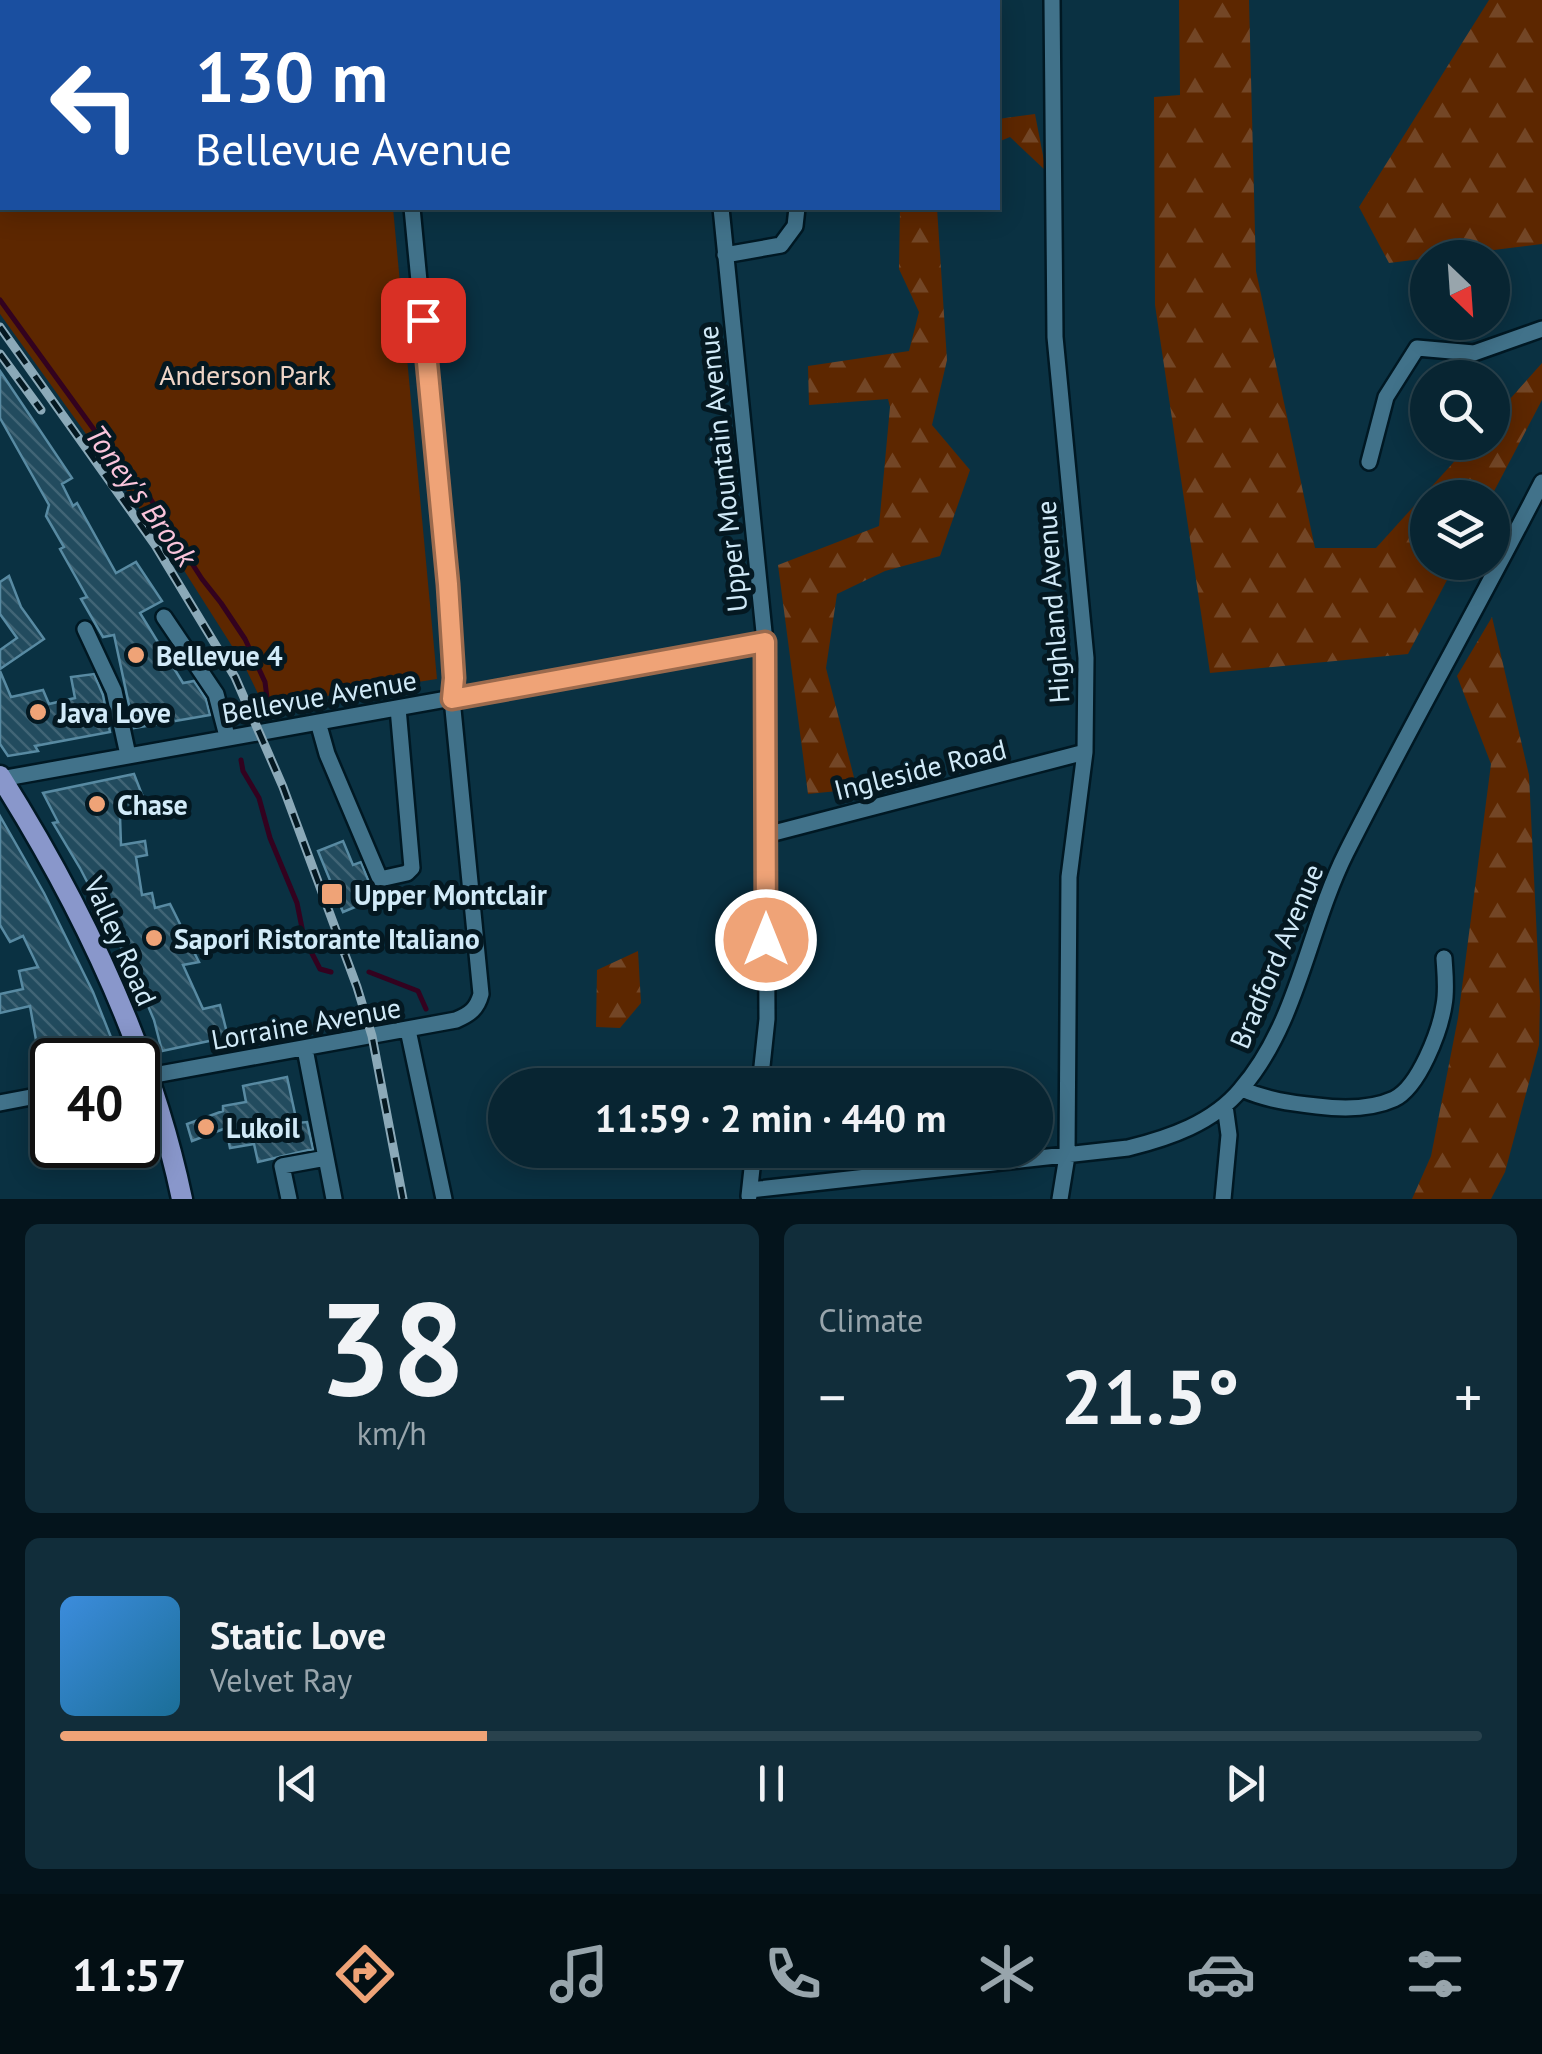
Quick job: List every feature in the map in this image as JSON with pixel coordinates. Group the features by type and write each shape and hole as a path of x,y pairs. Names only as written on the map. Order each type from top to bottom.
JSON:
{"main road":[{"name":"Valley Road","path":"1,778 60,875 91,937 129,1038"},
{"name":"Valley Road","path":"160,1130 182,1199"}],"street":[{"name":"Highland Avenue","path":"1052,0 1055,337 1086,658 1086,752 1069,877 1066,1156 1060,1199"},
{"path":"412,210 448,584 452,699"},
{"name":"Upper Mountain Avenue","path":"721,210 765,642 767,1020 762,1068"},
{"path":"725,255 782,246 795,226 797,210"},
{"path":"1370,462 1386,397 1417,348 1474,353 1542,329"},
{"name":"Bradford Avenue","path":"749,1194 1066,1156 1157,1140 1226,1106 1242,1089 1275,1037 1344,856 1542,482"},
{"path":"164,617 216,694 227,736"},
{"path":"85,629 114,690 128,755"},
{"name":"Bellevue Avenue","path":"1,778 765,642"},
{"name":"Lorraine Avenue","path":"160,1073 408,1030 471,1013 480,994 452,699"},
{"path":"318,722 327,754 380,879 407,873 412,868 398,708"},
{"name":"Ingleside Road","path":"766,835 1086,752"},
{"path":"1242,1089 1268,1100 1332,1108 1380,1104 1399,1097 1420,1071 1440,1027 1445,1001 1444,958"},
{"path":"408,1030 444,1199"},
{"path":"306,1049 334,1199"},
{"path":"0,1102 30,1097"},
{"path":"1223,1199 1229,1135 1226,1106"},
{"path":"288,1199 282,1166 326,1158"},
{"path":"749,1194 752,1168"}],"green space":[{"path":"1179,0 1249,0 1256,271 1315,548 1376,548 1410,510 1410,580 1447,580 1408,654 1210,673 1155,305 1154,97 1180,95"},
{"path":"1489,0 1542,0 1542,244 1510,248 1510,240 1410,240 1410,260 1389,263 1359,207"},
{"path":"1035,114 1046,171 1010,137 1000,141 1000,119"},
{"name":"Anderson Park","path":"0,210 393,210 437,679 264,706 244,665 185,572 0,314"},
{"path":"900,210 937,210 947,360 932,425 970,470 940,556 885,571 837,594 826,668 857,789 808,794 778,565 879,526 890,407 888,399 809,405 808,366 909,351 919,312 899,269"},
{"path":"1542,363 1542,400 1500,480 1438,480 1456,460 1510,460 1510,399"},
{"path":"1492,617 1529,775 1539,1045 1505,1172 1491,1199 1412,1199 1431,1156 1458,1018 1491,764 1457,676"},
{"path":"638,951 641,1003 620,1028 596,1027 597,970"}],"building":[{"path":"0,371 72,478 62,484 116,573 136,562 162,601 140,613 183,683 194,681 206,699 210,715 134,728 114,635 103,637 81,599 87,597 46,516 49,505 0,418"},
{"path":"9,576 21,607 44,639 0,669 0,650 17,638 0,614 0,582"},
{"path":"0,671 11,697 43,690 49,704 75,698 71,677 94,674 103,695 110,732 35,746 38,751 8,756 0,744"},
{"path":"134,774 148,810 120,816 121,845 145,841 147,855 136,857 142,895 152,893 155,908 170,904 199,962 183,965 203,1009 220,1005 228,1037 162,1051 134,973 53,823 58,822 43,793"},
{"path":"0,816 44,893 111,1038 36,1038 30,1006 0,1013 0,994 23,989 19,971 38,967 23,936 10,942 0,925"},
{"path":"343,841 353,865 361,862 369,882 361,886 367,902 343,912 318,851"},
{"path":"287,1077 297,1123 307,1122 313,1149 258,1162 254,1144 230,1148 226,1128 192,1141 187,1124 223,1111 223,1106 246,1102 243,1086"}],"waterway":[{"name":"Toney's Brook","path":"0,300 95,431 146,492 221,603 245,639 265,682 267,698"},
{"name":"Toney's Brook","path":"241,760 297,903 304,938 320,969 331,972"},
{"name":"Toney's Brook","path":"369,972 418,991 426,1009"}],"railway":[{"path":"0,327 155,545 235,677 283,787 357,987 372,1036 403,1199"},
{"path":"0,354 41,410"}],"place":[{"name":"Bellevue 4","path":"136,655"},
{"name":"Java Love","path":"38,712"},
{"name":"Chase","path":"97,804"},
{"name":"Upper Montclair","path":"332,894"},
{"name":"Sapori Ristorante Italiano","path":"154,938"},
{"name":"Lukoil","path":"206,1127"}],"route":[{"path":"423,320 448,584 452,699 765,642 766,940"}]}
